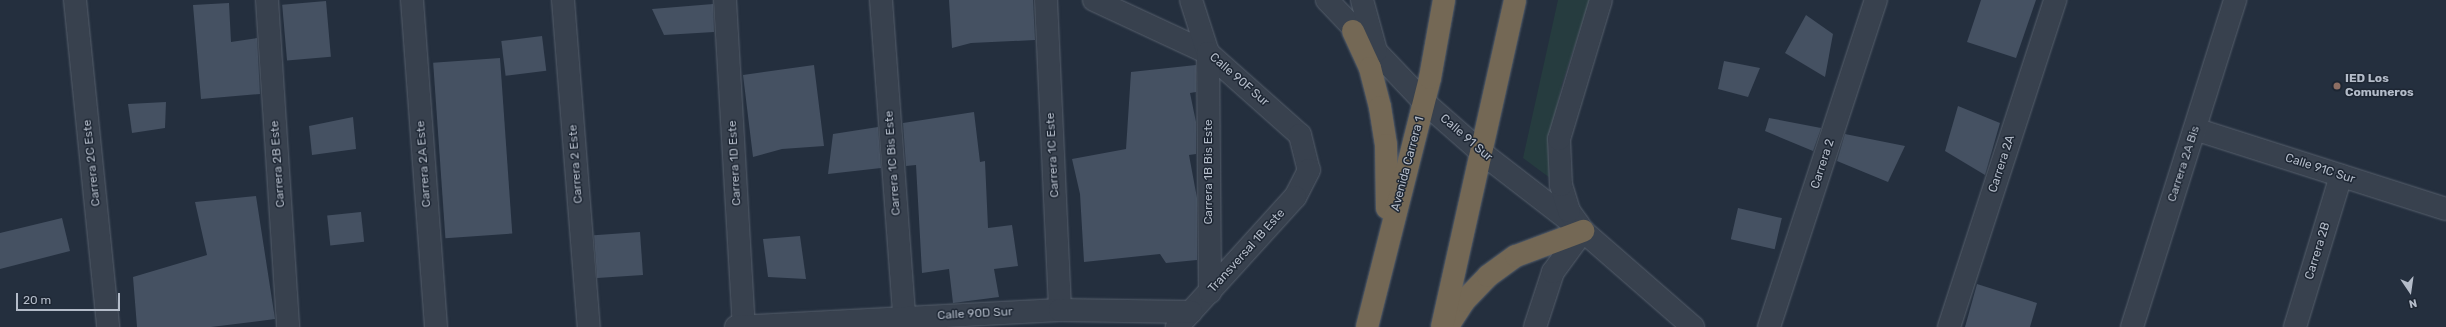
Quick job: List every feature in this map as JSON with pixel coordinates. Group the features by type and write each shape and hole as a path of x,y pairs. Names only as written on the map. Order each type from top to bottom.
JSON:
{"highway":[{"name":"Avenida Carrera 1","path":"1367,327 1381,262 1424,102 1444,0"},
{"path":"1442,327 1514,10 1525,0"},
{"path":"1353,31 1370,68 1386,145 1388,184 1381,262"},
{"path":"1448,327 1478,286 1516,256 1583,231"}],"street":[{"name":"Carrera 2C Este","path":"75,0 108,327"},
{"name":"Carrera 2B Este","path":"267,0 288,327"},
{"name":"Carrera 2A Este","path":"412,0 436,327"},
{"name":"Carrera 2 Este","path":"563,0 589,327"},
{"name":"Carrera 1D Este","path":"725,0 744,327"},
{"name":"Carrera 1C Bis Este","path":"881,0 904,322"},
{"name":"Carrera 1C Este","path":"1046,0 1060,310"},
{"name":"Calle 90F Sur","path":"1094,0 1208,53 1300,135 1309,170"},
{"path":"1191,0 1208,53"},
{"name":"Calle 91 Sur","path":"1327,0 1353,31 1424,102 1482,153 1583,231 1693,327"},
{"path":"1362,0 1379,58"},
{"name":"Calle 91 Sur","path":"1583,231 1569,211 1561,185 1559,139 1601,0"},
{"name":"Carrera 2","path":"1769,327 1876,0"},
{"name":"Carrera 2A","path":"1949,327 2055,0"},
{"name":"Carrera 2A Bis","path":"2132,327 2235,0"},
{"name":"Carrera 1B Bis Este","path":"1208,53 1210,292"},
{"name":"Calle 91C Sur","path":"2195,129 2446,209"},
{"name":"Transversal 1B Este","path":"1184,320 1296,197 1309,170"},
{"name":"Carrera 2B","path":"2294,327 2341,176"},
{"path":"1535,327 1553,272 1583,231"},
{"name":"Calle 90D Sur","path":"736,327 904,322 1060,310 1184,320"}],"green space":[{"path":"1558,0 1590,0 1562,84 1550,138 1550,178 1523,158"}],"building":[{"path":"949,0 1033,0 1035,40 971,43 952,48"},
{"path":"1981,0 2036,0 2016,58 1967,42"},
{"path":"326,1 331,57 287,61 282,5"},
{"path":"229,3 231,42 257,38 260,94 201,99 193,5"},
{"path":"713,4 714,32 664,35 652,9"},
{"path":"1806,15 1833,34 1825,77 1785,53"},
{"path":"542,36 546,71 506,76 501,41"},
{"path":"500,58 512,234 445,238 433,63"},
{"path":"1724,61 1760,68 1748,97 1718,89"},
{"path":"814,65 824,146 782,149 753,157 743,75"},
{"path":"1196,65 1196,92 1190,93 1196,122 1196,154 1189,155 1197,198 1197,260 1166,263 1160,254 1084,262 1080,194 1072,159 1126,149 1131,72"},
{"path":"166,102 165,128 132,133 128,104"},
{"path":"1958,106 2000,123 1985,175 1945,151"},
{"path":"974,112 980,162 985,161 988,228 1012,225 1018,266 994,269 999,297 953,303 949,269 922,273 916,165 906,166 903,123"},
{"path":"353,117 356,149 312,155 309,126"},
{"path":"1769,118 1821,128 1813,151 1765,131"},
{"path":"878,127 881,168 828,174 833,134"},
{"path":"1845,134 1905,146 1888,182 1837,161"},
{"path":"256,196 275,319 211,327 137,327 133,277 207,255 195,202"},
{"path":"1738,208 1782,218 1775,249 1731,239"},
{"path":"361,212 364,242 330,245 327,216"},
{"path":"62,218 70,251 0,269 0,233"},
{"path":"640,232 643,275 597,278 594,235"},
{"path":"800,236 806,279 768,277 763,239"},
{"path":"1977,284 2037,303 2030,327 1965,327"}],"place":[{"name":"IED Los Comuneros","path":"2337,86"}]}
